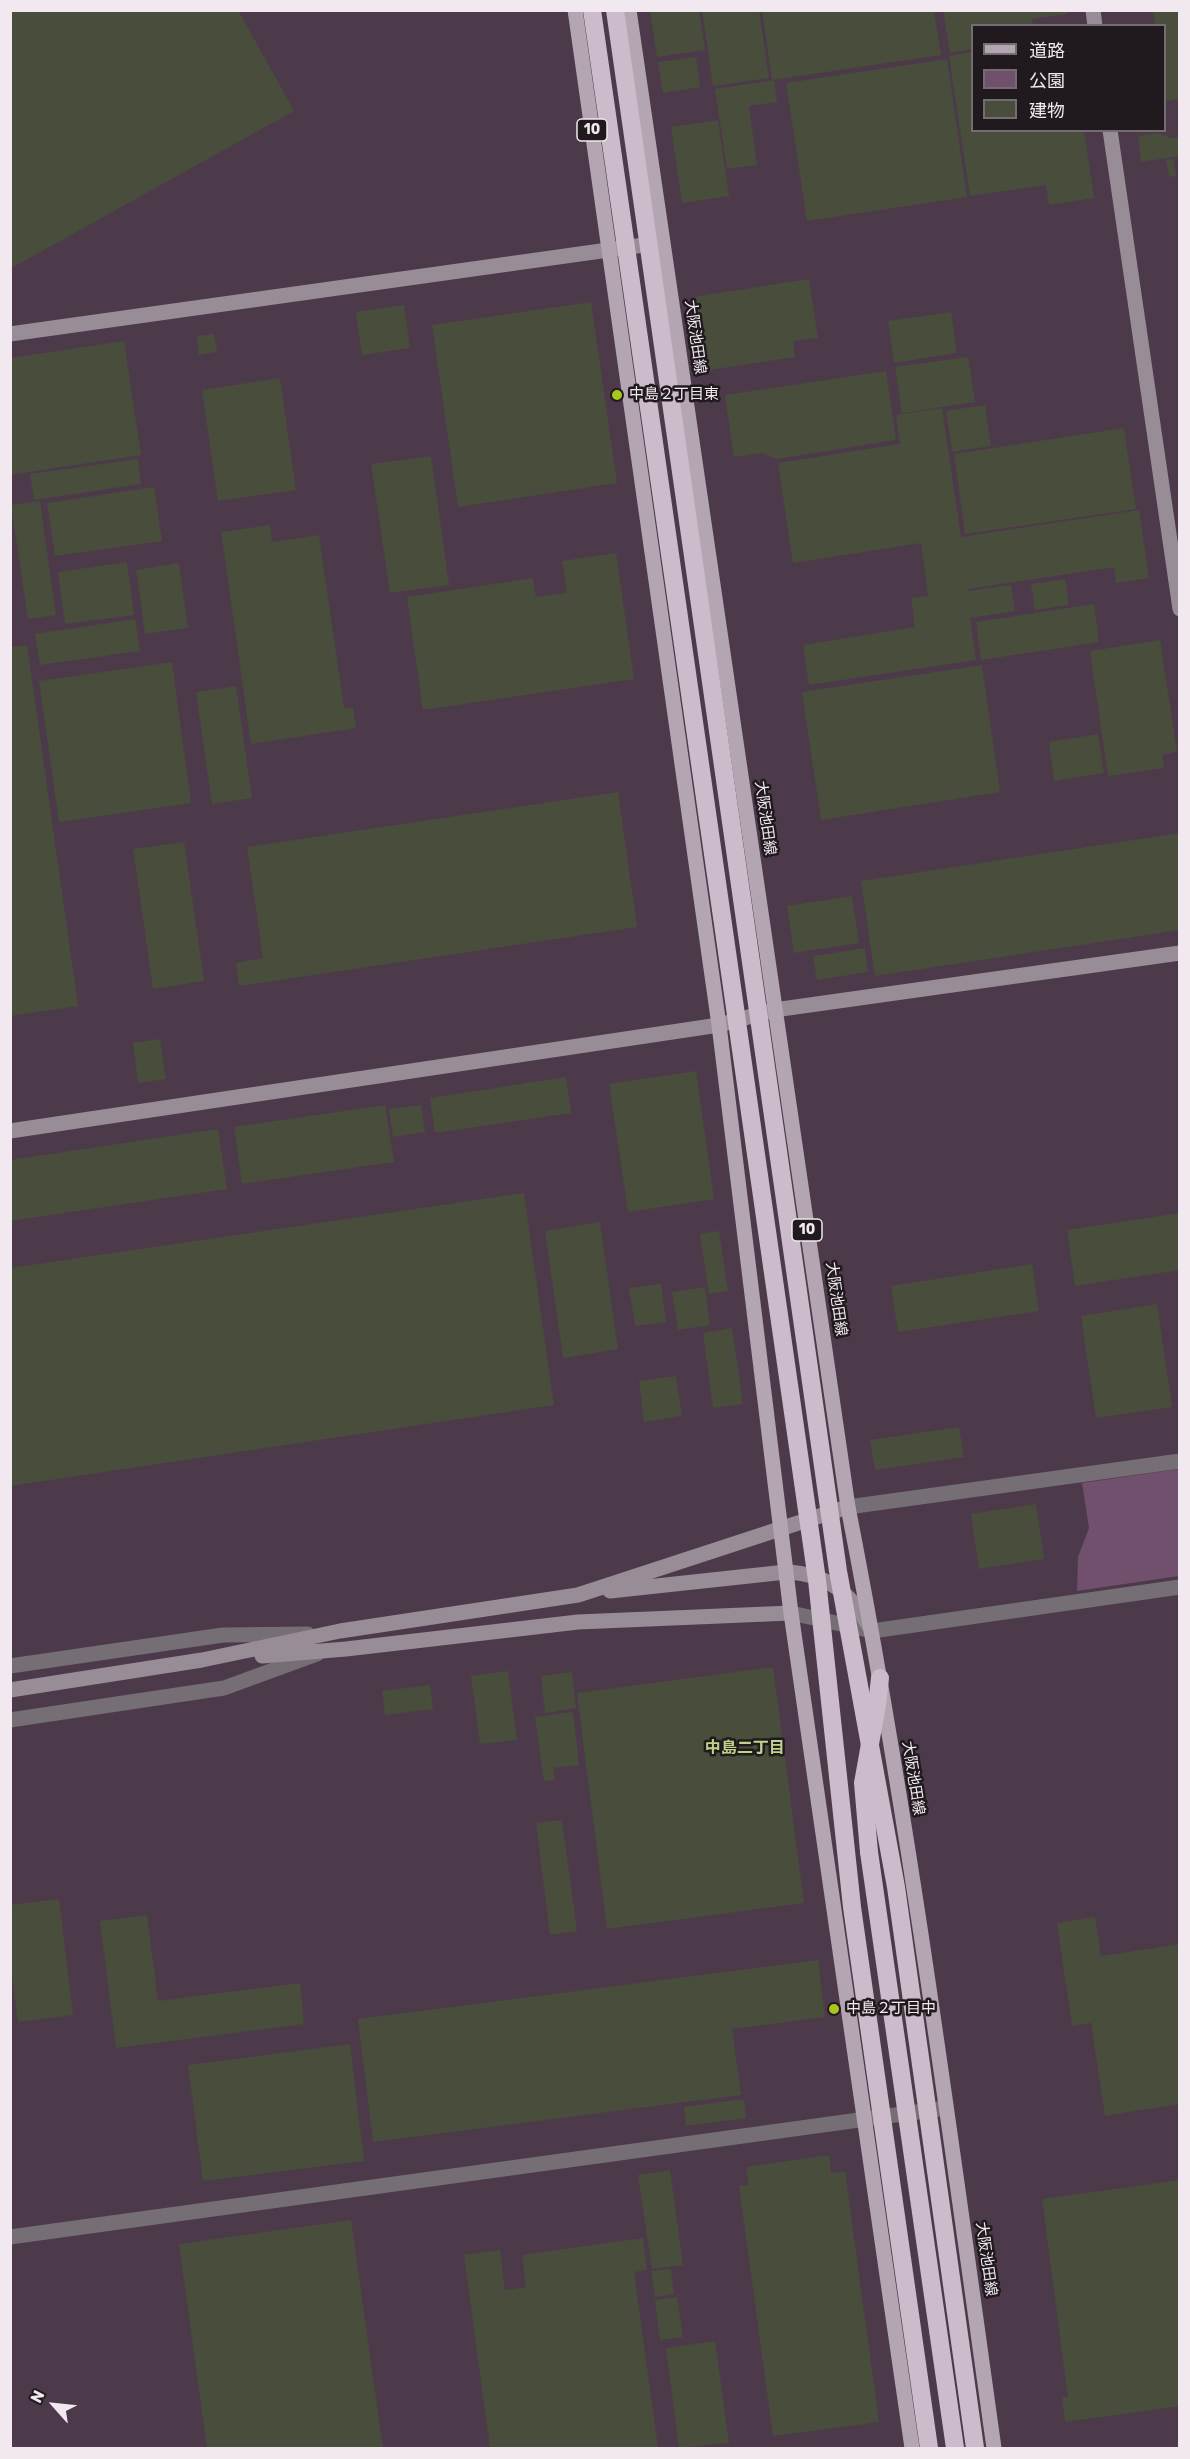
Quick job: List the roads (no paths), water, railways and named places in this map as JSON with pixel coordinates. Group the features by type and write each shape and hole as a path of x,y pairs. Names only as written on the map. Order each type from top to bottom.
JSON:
{"highway":[{"path":"592,10 815,1568 852,1907 929,2448"},
{"path":"615,10 836,1559 896,1887 975,2448"},
{"path":"880,1678 863,1783 869,1852 955,2448"}],"main road":[{"name":"10","path":"575,10 719,1025 791,1613 912,2448"},
{"name":"大阪池田線","path":"629,10 848,1507 880,1678 946,2108 994,2448"}],"street":[{"path":"1110,132 1179,609"},
{"path":"10,334 663,243"},
{"path":"10,1131 719,1025 774,1010 1179,953"},
{"path":"578,1595 848,1507 1179,1461"},
{"path":"10,1690 202,1660 323,1634 578,1595 786,1572 811,1575 838,1587 858,1605 872,1631"},
{"path":"202,1660 326,1650 578,1622 791,1613 872,1631 1179,1587"},
{"path":"10,1666 223,1635 323,1634"},
{"path":"10,1720 224,1688 326,1650"},
{"path":"10,2237 946,2108"}],"place":[{"name":"中島２丁目東","path":"617,395"},
{"name":"中島２丁目中","path":"834,2009"}],"district":[{"name":"中島二丁目","path":"745,1748"}]}
